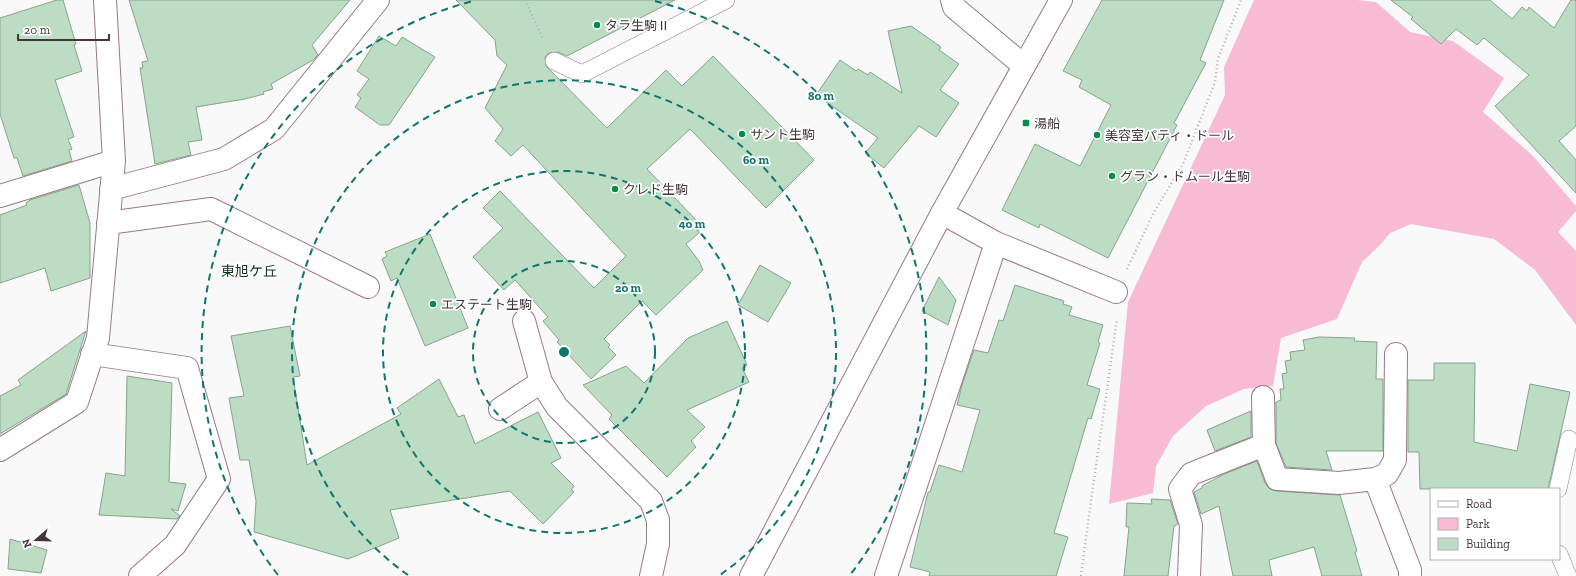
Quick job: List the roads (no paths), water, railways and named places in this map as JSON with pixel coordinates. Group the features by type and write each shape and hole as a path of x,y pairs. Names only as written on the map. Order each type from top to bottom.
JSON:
{"street":[{"path":"0,450 77,402 98,338 114,161 105,0"},
{"path":"111,189 224,159 274,129 378,0"},
{"path":"952,0 954,7 1024,66"},
{"path":"751,576 942,213 1061,0"},
{"path":"0,196 114,161"},
{"path":"108,223 211,209 368,287"},
{"path":"942,213 996,243 1116,292"},
{"path":"886,576 996,243"},
{"path":"524,321 541,382 557,406 651,501 658,520 658,544 650,576"},
{"path":"92,354 187,368 219,479 174,545 140,576"},
{"path":"1263,397 1264,445 1277,478 1339,483 1376,480 1387,474 1394,460 1396,354"},
{"path":"500,409 541,382"},
{"path":"1188,576 1191,525 1180,489 1191,474 1264,445"},
{"path":"1376,480 1410,570 1410,576"}],"lane":[{"path":"554,61 582,74 726,0"},
{"path":"1558,488 1569,440"},
{"path":"1560,556 1568,576"}],"place":[{"name":"タラ生駒Ⅱ","path":"597,25"},
{"name":"湯船","path":"1026,123"},
{"name":"サント生駒","path":"742,134"},
{"name":"美容室パティ・ドール","path":"1097,135"},
{"name":"グラン・ドムール生駒","path":"1112,176"},
{"name":"クレド生駒","path":"615,189"},
{"name":"エステート生駒","path":"433,304"}],"district":[{"name":"東旭ケ丘","path":"249,271"}]}
